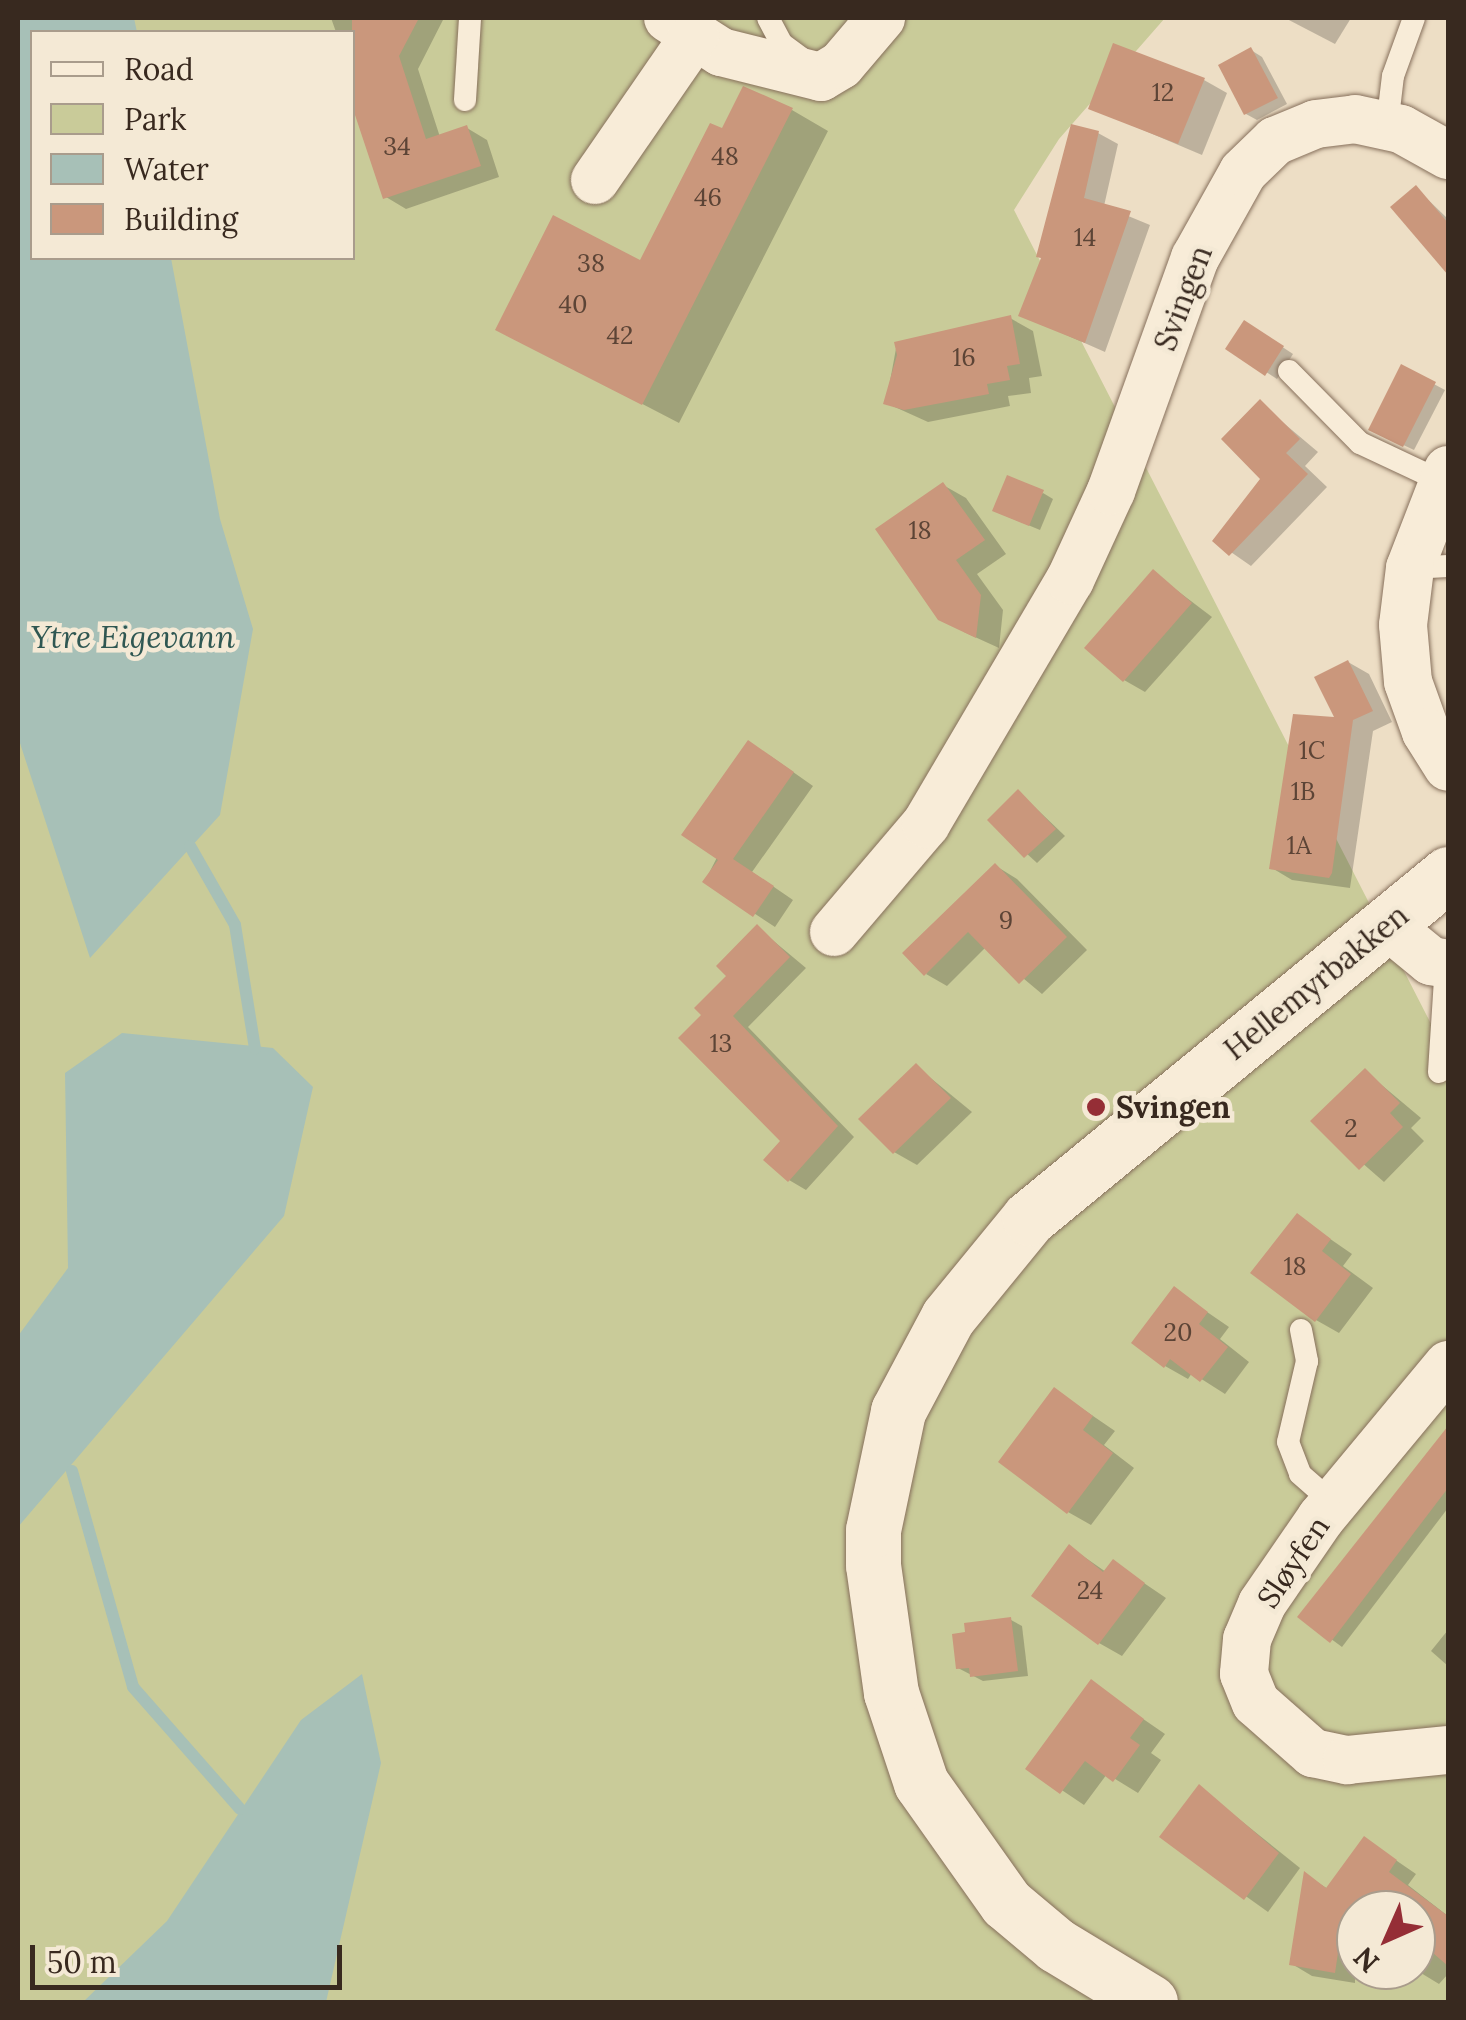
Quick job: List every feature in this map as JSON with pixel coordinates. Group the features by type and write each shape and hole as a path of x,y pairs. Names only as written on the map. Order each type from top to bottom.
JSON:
{"street":[{"path":"595,180 681,26 720,52 802,76 821,77 841,65 881,18"},
{"name":"Svingen","path":"834,932 926,824 1070,580 1111,490 1195,258 1243,172 1276,140 1316,124 1354,119 1387,126 1448,156"},
{"path":"1446,476 1429,567 1403,625 1408,682 1426,732 1448,767"},
{"name":"Hellemyrbakken","path":"1150,2002 1056,1944 1006,1903 921,1784 878,1629 873,1530 898,1411 930,1344 1029,1218 1448,874"},
{"path":"1387,925 1409,947 1447,964"},
{"name":"Sløyfen","path":"1448,1366 1333,1502 1262,1604 1247,1639 1244,1674 1256,1704 1312,1754 1347,1760 1448,1750"}],"lane":[{"path":"465,100 470,18"},
{"path":"768,18 782,44 802,59 841,65"},
{"path":"1387,126 1393,76 1414,18"},
{"path":"1289,371 1360,443 1446,476"},
{"path":"1439,1072 1447,964"},
{"path":"1301,1330 1307,1362 1288,1442 1300,1474 1333,1502"}],"green space":[{"path":"18,18 1165,18 1059,139 1014,210 1448,1057 1448,2002 18,2002"}],"water":[{"name":"Ytre Eigevann","path":"18,18 134,18 137,30 30,30 30,260 171,260 220,519 253,629 220,815 90,958 18,737"},
{"path":"122,1033 273,1048 313,1087 284,1216 18,1527 18,1336 68,1268 65,1073"},
{"path":"362,1674 381,1763 326,2002 83,2002 167,1921 301,1720"}],"building":[{"path":"352,18 419,18 399,56 426,139 467,125 481,166 383,199 355,115"},
{"path":"1113,43 1205,78 1178,144 1088,109"},
{"path":"1251,47 1278,98 1244,115 1218,65"},
{"path":"743,86 793,108 642,405 495,330 553,215 640,260 710,123 722,128"},
{"path":"1071,124 1099,131 1084,198 1131,211 1085,343 1018,316 1041,258 1036,257"},
{"path":"1416,185 1448,223 1448,275 1390,207"},
{"path":"1011,315 1020,364 1007,366 1010,380 987,384 989,394 904,410 883,404 897,355 894,342"},
{"path":"1244,320 1284,346 1265,376 1225,349"},
{"path":"1401,364 1436,382 1403,447 1368,430"},
{"path":"1260,399 1300,439 1286,453 1308,474 1229,556 1212,541 1260,479 1221,439"},
{"path":"1007,475 1044,490 1029,526 992,511"},
{"path":"943,482 985,540 956,560 981,595 976,638 938,620 875,529"},
{"path":"1153,569 1192,603 1123,682 1084,648"},
{"path":"1348,660 1373,711 1353,720 1332,873 1329,878 1269,869 1293,714 1334,717 1314,677"},
{"path":"748,740 794,772 733,859 774,886 753,917 702,882 718,860 681,835"},
{"path":"1018,789 1056,829 1024,858 987,820"},
{"path":"995,863 1067,937 1019,984 968,932 924,976 902,953"},
{"path":"757,924 790,957 733,1016 838,1126 788,1182 763,1160 780,1141 678,1038 701,1015 694,1008 726,976 716,966"},
{"path":"916,1063 951,1098 893,1154 858,1119"},
{"path":"1365,1068 1400,1103 1390,1113 1403,1127 1359,1170 1310,1121"},
{"path":"1297,1213 1331,1239 1322,1251 1351,1274 1315,1322 1250,1273"},
{"path":"1174,1286 1208,1312 1199,1324 1228,1347 1200,1382 1170,1359 1164,1368 1131,1343"},
{"path":"1054,1387 1093,1416 1083,1430 1113,1453 1067,1514 998,1462"},
{"path":"1448,1426 1448,1488 1330,1643 1297,1617"},
{"path":"1069,1544 1103,1572 1113,1559 1145,1583 1098,1645 1031,1596"},
{"path":"1011,1617 1018,1671 970,1677 969,1668 956,1669 952,1634 965,1632 964,1623"},
{"path":"1091,1679 1144,1719 1130,1738 1140,1745 1113,1782 1085,1761 1060,1794 1025,1769"},
{"path":"1199,1784 1279,1853 1244,1900 1159,1837"},
{"path":"1364,1836 1397,1860 1389,1872 1413,1890 1336,1890 1335,1973 1289,1965 1304,1871 1326,1888"},
{"path":"1436,1907 1448,1916 1448,1966 1436,1956"}],"waterway":[{"path":"190,846 235,925 255,1048"},
{"path":"72,1471 133,1687 240,1809"}],"place":[{"name":"Svingen","path":"1096,1107"}]}
